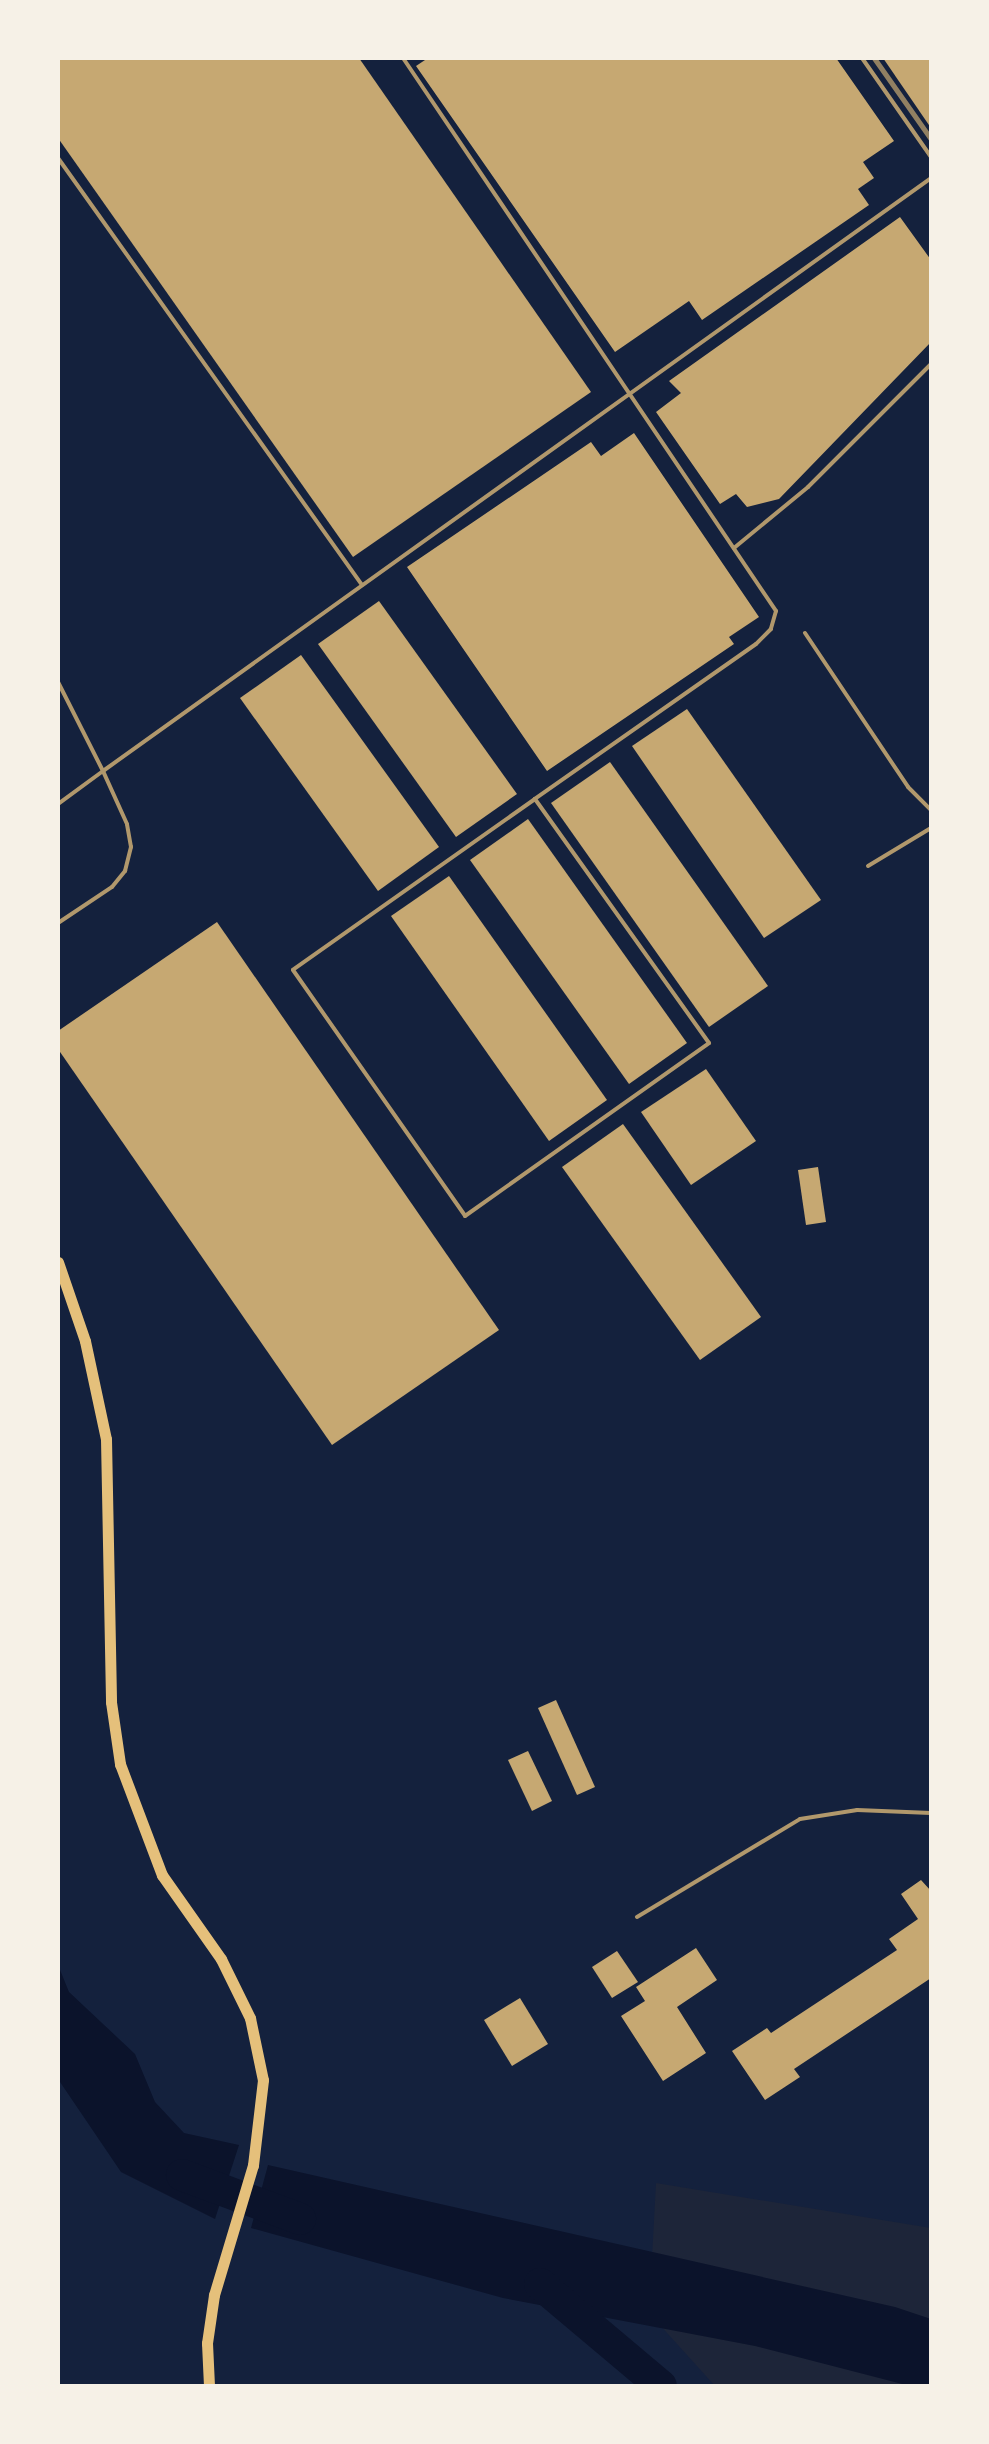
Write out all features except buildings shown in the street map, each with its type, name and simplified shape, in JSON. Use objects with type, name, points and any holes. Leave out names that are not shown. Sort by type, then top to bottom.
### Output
[{"type":"main road","points":[[58,1262],[85,1341],[106,1439],[111,1702],[120,1764],[162,1875],[221,1959],[250,2018],[259,2047],[263,2098],[253,2165],[214,2295],[207,2343],[209,2386]]},
{"type":"lane","points":[[403,58],[776,611],[771,629],[293,970],[465,1216],[709,1043],[535,799]]},
{"type":"lane","points":[[862,58],[931,157]]},
{"type":"lane","points":[[58,158],[362,585]]},
{"type":"lane","points":[[58,804],[931,178]]},
{"type":"lane","points":[[734,548],[808,487],[931,364]]},
{"type":"lane","points":[[805,633],[908,787],[931,810]]},
{"type":"lane","points":[[58,682],[127,824],[131,847],[125,871],[112,887],[58,923]]},
{"type":"lane","points":[[868,866],[931,828]]},
{"type":"lane","points":[[637,1917],[800,1819],[857,1810],[931,1813]]},
{"type":"shaded area","points":[[58,1965],[69,1992],[135,2054],[155,2102],[184,2133],[239,2145],[215,2219],[121,2172],[58,2079]]},
{"type":"shaded area","points":[[268,2165],[895,2307],[931,2319],[931,2386],[910,2386],[755,2346],[503,2298],[251,2228]]},
{"type":"shaded area","points":[[656,2183],[931,2228],[931,2386],[715,2386],[649,2313]]},
{"type":"waterway","points":[[182,2175],[300,2219]]},
{"type":"waterway","points":[[540,2284],[661,2386]]},
{"type":"railway","points":[[874,58],[931,139]]}]
